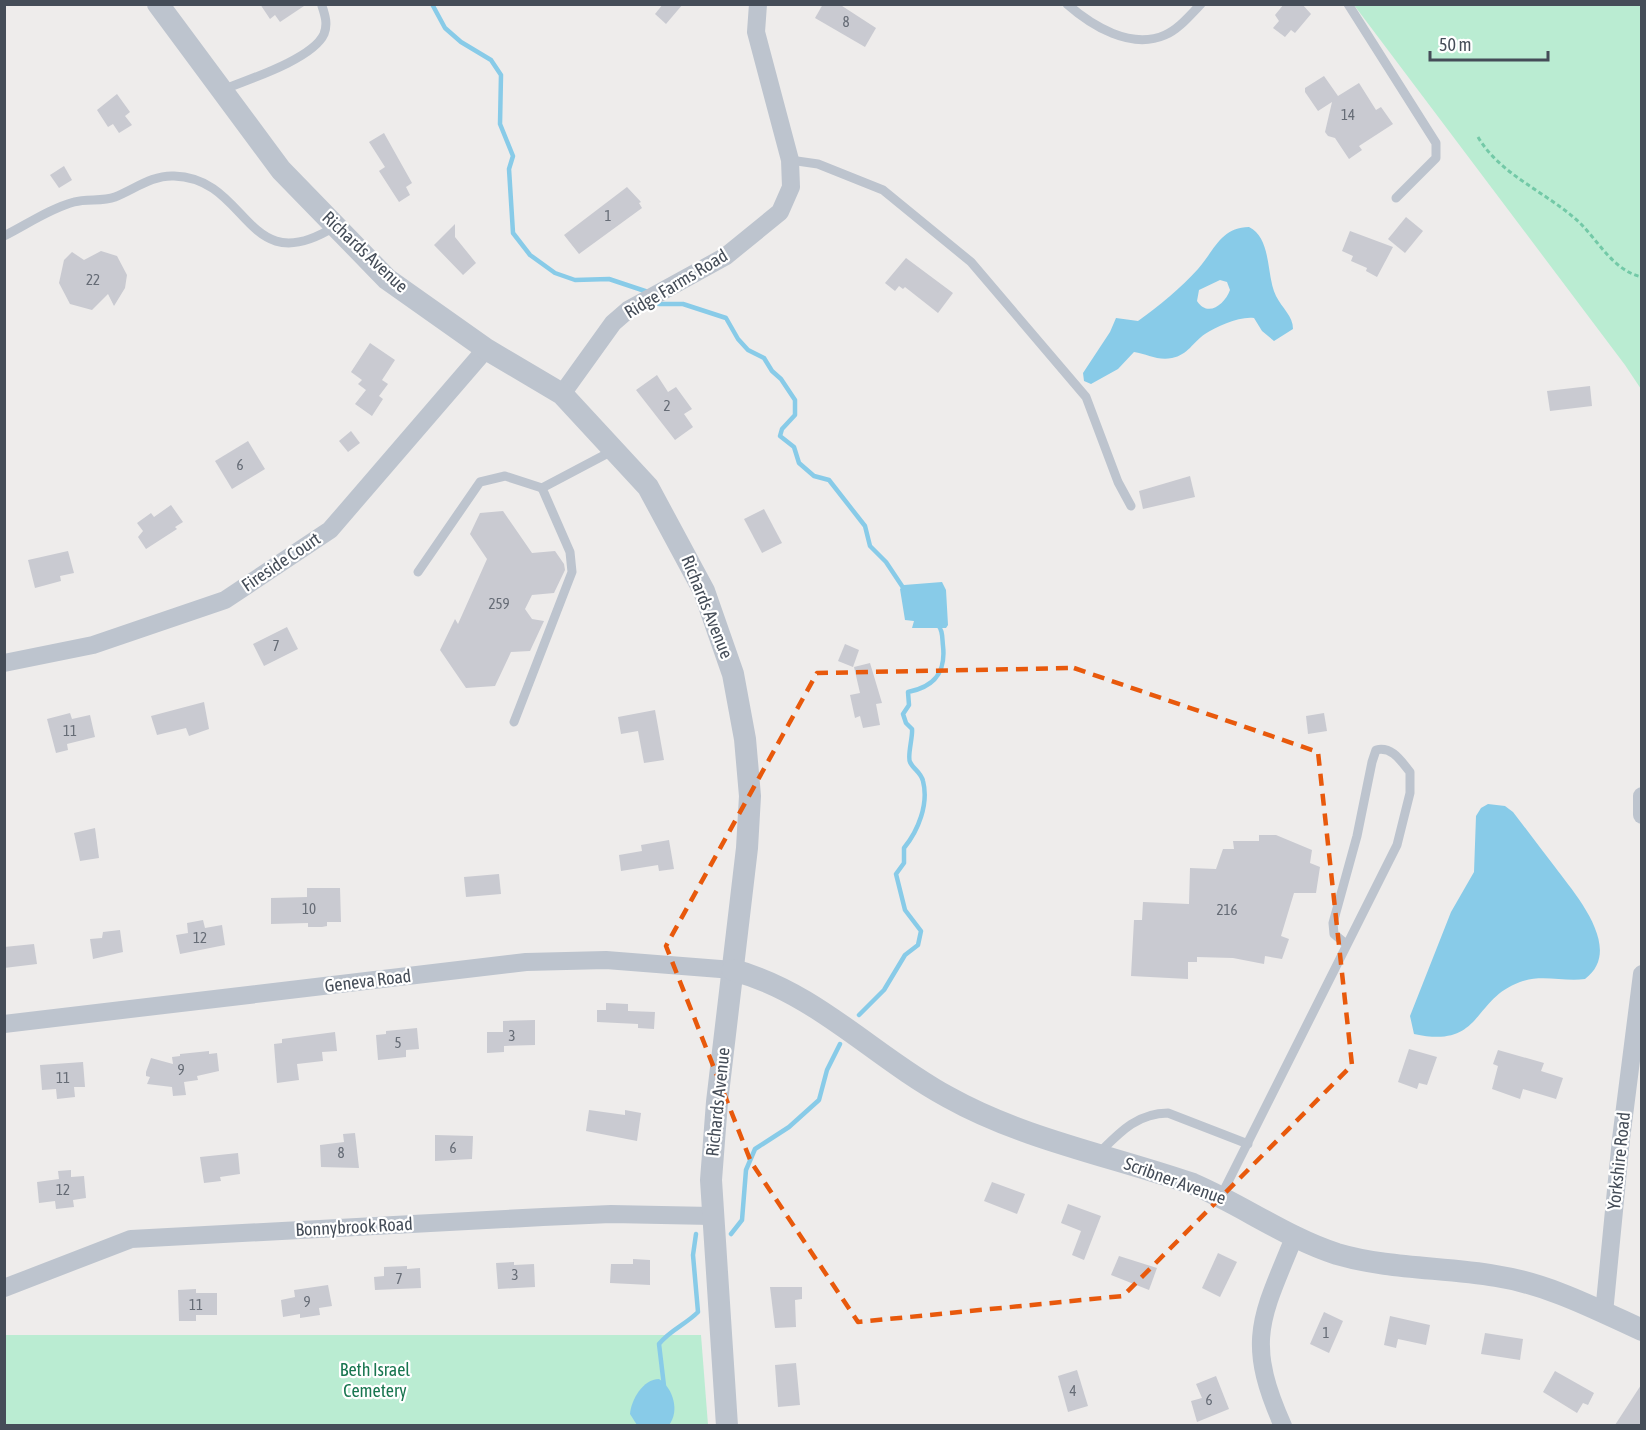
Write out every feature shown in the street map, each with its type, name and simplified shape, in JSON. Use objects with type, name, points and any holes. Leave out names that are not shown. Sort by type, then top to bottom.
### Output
[{"type":"street","name":"Richards Avenue","points":[[158,4],[281,170],[387,279],[486,349],[562,394],[614,450],[648,487],[678,539],[708,600],[733,674],[745,739],[750,796],[747,848],[713,1148],[712,1216],[727,1425]]},
{"type":"street","name":"Ridge Farms Road","points":[[562,394],[613,323],[628,310],[726,256],[780,212],[791,187],[790,160],[756,32],[758,4]]},
{"type":"street","name":"Fireside Court","points":[[4,663],[93,645],[225,600],[330,530],[486,349]]},
{"type":"street","points":[[1641,796],[1641,815]]},
{"type":"street","name":"Geneva Road","points":[[4,1024],[526,962],[606,960],[733,970]]},
{"type":"street","name":"Scribner Avenue","points":[[733,970],[755,976],[799,997],[945,1096],[970,1109],[1026,1131],[1221,1196],[1325,1249],[1355,1258],[1522,1281],[1548,1288],[1641,1330]]},
{"type":"street","name":"Yorkshire Road","points":[[1604,1312],[1621,1139],[1641,974]]},
{"type":"street","name":"Bonnybrook Road","points":[[4,1288],[131,1239],[554,1216],[712,1216]]},
{"type":"street","points":[[1283,1425],[1262,1368],[1259,1336],[1266,1307],[1295,1235]]},
{"type":"lane","points":[[1067,4],[1093,24],[1127,38],[1148,38],[1166,34],[1201,4]]},
{"type":"lane","points":[[1348,4],[1436,143],[1436,158],[1396,198]]},
{"type":"lane","points":[[222,90],[282,65],[310,50],[324,34],[327,21],[322,6]]},
{"type":"lane","points":[[790,160],[818,164],[883,189],[971,262],[1086,397],[1118,482],[1131,506]]},
{"type":"lane","points":[[4,236],[74,202],[112,198],[149,180],[175,176],[199,182],[225,197],[271,242],[285,245],[312,241],[335,226]]},
{"type":"lane","points":[[542,488],[614,450]]},
{"type":"lane","points":[[418,572],[480,482],[498,476],[510,476],[542,488],[570,552],[572,572],[514,722]]},
{"type":"lane","points":[[1221,1196],[1397,845],[1410,793],[1410,772],[1394,754],[1383,748],[1376,750],[1372,762],[1357,836],[1333,923],[1334,934],[1346,944]]},
{"type":"lane","points":[[1098,1154],[1135,1120],[1148,1115],[1168,1113],[1248,1144]]},
{"type":"path","points":[[1478,137],[1494,160],[1563,208],[1625,272],[1641,277]]},
{"type":"highlighted area","points":[[1074,668],[1318,752],[1352,1065],[1123,1296],[858,1322],[751,1162],[666,946],[817,673]]},
{"type":"green space","points":[[1354,5],[1641,5],[1641,389],[1625,365]]},
{"type":"green space","name":"Beth Israel Cemetery","points":[[4,1335],[701,1335],[708,1425],[5,1425]]},
{"type":"water","points":[[1249,227],[1262,240],[1273,288],[1291,320],[1293,329],[1274,341],[1262,331],[1254,318],[1236,320],[1205,334],[1178,356],[1162,359],[1134,352],[1118,369],[1091,384],[1084,381],[1083,373],[1110,332],[1116,318],[1138,321],[1191,276],[1219,241],[1231,231]],"holes":[[[1220,280],[1227,282],[1230,290],[1228,295],[1216,307],[1206,308],[1197,301],[1199,290]]]},
{"type":"water","points":[[942,582],[946,590],[948,625],[946,628],[912,628],[914,621],[905,620],[900,589],[904,585]]},
{"type":"water","points":[[1488,804],[1505,806],[1513,812],[1583,906],[1598,937],[1600,952],[1596,967],[1585,979],[1544,978],[1520,982],[1504,990],[1465,1029],[1453,1035],[1436,1037],[1414,1034],[1410,1016],[1451,912],[1474,872],[1476,816],[1481,808]]},
{"type":"water","points":[[659,1379],[668,1388],[673,1400],[672,1419],[669,1425],[637,1425],[630,1414],[635,1397],[648,1382]]},
{"type":"building","points":[[260,4],[307,4],[280,22],[275,15],[270,19]]},
{"type":"building","points":[[663,4],[683,4],[666,24],[655,14]]},
{"type":"building","points":[[823,4],[839,4],[876,28],[865,47],[815,18]]},
{"type":"building","points":[[1284,4],[1302,4],[1311,14],[1295,33],[1291,30],[1285,37],[1273,28],[1279,21],[1275,15]]},
{"type":"building","points":[[1324,76],[1338,96],[1359,83],[1376,110],[1381,107],[1393,124],[1359,146],[1362,150],[1349,159],[1335,138],[1328,136],[1325,132],[1332,102],[1318,111],[1305,92],[1305,88]]},
{"type":"building","points":[[117,94],[130,112],[125,116],[132,125],[119,133],[113,124],[108,127],[97,110]]},
{"type":"building","points":[[384,133],[412,183],[406,187],[410,195],[399,202],[379,171],[385,167],[369,142]]},
{"type":"building","points":[[64,166],[72,180],[59,188],[50,175]]},
{"type":"building","points":[[627,187],[641,202],[639,203],[642,208],[579,254],[564,235]]},
{"type":"building","points":[[1406,217],[1423,231],[1405,253],[1388,239]]},
{"type":"building","points":[[455,224],[455,237],[476,263],[463,275],[434,245]]},
{"type":"building","points":[[1350,231],[1393,247],[1377,277],[1366,271],[1367,268],[1351,261],[1353,256],[1342,251]]},
{"type":"building","points":[[101,251],[117,256],[127,275],[125,288],[114,306],[108,294],[92,310],[70,304],[59,283],[64,260],[72,252],[84,260]]},
{"type":"building","points":[[906,258],[953,293],[938,313],[905,287],[903,289],[899,286],[895,291],[885,283]]},
{"type":"building","points":[[370,343],[395,360],[382,380],[388,384],[379,396],[383,399],[372,416],[355,404],[366,390],[358,384],[362,380],[351,372]]},
{"type":"building","points":[[657,375],[668,392],[676,387],[692,409],[684,414],[693,427],[675,440],[636,390]]},
{"type":"building","points":[[1590,386],[1592,406],[1550,411],[1547,391]]},
{"type":"building","points":[[351,431],[360,443],[348,452],[339,441]]},
{"type":"building","points":[[248,441],[265,469],[232,489],[215,461]]},
{"type":"building","points":[[1190,476],[1195,497],[1143,509],[1139,491]]},
{"type":"building","points":[[171,505],[183,522],[175,527],[177,529],[146,549],[138,537],[143,531],[137,523],[151,513],[154,517]]},
{"type":"building","points":[[764,509],[782,543],[762,553],[744,519]]},
{"type":"building","points":[[503,511],[532,553],[555,551],[564,564],[565,570],[554,593],[532,595],[525,609],[532,619],[544,621],[530,651],[511,652],[495,686],[466,688],[440,650],[455,619],[458,624],[487,559],[470,534],[480,513]]},
{"type":"building","points":[[68,551],[74,573],[60,576],[61,581],[35,588],[28,560]]},
{"type":"building","points":[[287,627],[298,649],[264,666],[253,644]]},
{"type":"building","points":[[845,644],[859,650],[853,667],[838,661]]},
{"type":"building","points":[[870,663],[882,703],[876,704],[880,725],[863,728],[860,716],[855,718],[850,695],[860,693],[854,667]]},
{"type":"building","points":[[204,702],[209,729],[189,736],[186,728],[157,735],[151,716]]},
{"type":"building","points":[[655,710],[664,760],[644,763],[638,731],[621,734],[618,717]]},
{"type":"building","points":[[70,713],[72,719],[90,715],[95,737],[67,744],[68,750],[56,753],[47,719]]},
{"type":"building","points":[[1324,713],[1327,731],[1308,734],[1306,716]]},
{"type":"building","points":[[95,828],[99,858],[80,861],[74,833]]},
{"type":"building","points":[[1259,835],[1276,835],[1312,850],[1310,863],[1320,867],[1316,893],[1294,893],[1281,936],[1289,939],[1282,959],[1265,956],[1264,964],[1233,958],[1197,957],[1197,962],[1188,962],[1188,979],[1131,976],[1134,920],[1142,920],[1143,902],[1189,904],[1190,868],[1216,869],[1223,849],[1234,849],[1233,841],[1259,841]]},
{"type":"building","points":[[669,840],[674,869],[659,871],[658,865],[621,871],[619,855],[642,851],[641,845]]},
{"type":"building","points":[[499,874],[501,894],[466,897],[464,877]]},
{"type":"building","points":[[307,888],[340,888],[341,922],[327,922],[327,926],[322,927],[308,927],[308,923],[271,924],[271,898],[307,897]]},
{"type":"building","points":[[203,920],[205,928],[222,925],[225,945],[180,954],[176,935],[188,933],[187,923]]},
{"type":"building","points":[[120,930],[123,952],[93,959],[90,939],[102,938],[103,932]]},
{"type":"building","points":[[34,944],[37,964],[4,968],[4,947]]},
{"type":"building","points":[[606,1003],[628,1004],[628,1011],[655,1012],[654,1029],[638,1028],[638,1024],[597,1022],[597,1010],[606,1010]]},
{"type":"building","points":[[535,1020],[535,1045],[504,1046],[504,1052],[487,1053],[487,1032],[503,1032],[503,1021]]},
{"type":"building","points":[[417,1028],[419,1049],[406,1050],[406,1057],[378,1060],[376,1035],[386,1034],[386,1031]]},
{"type":"building","points":[[335,1032],[337,1051],[322,1052],[323,1061],[297,1064],[299,1080],[277,1083],[274,1044],[282,1043],[282,1039]]},
{"type":"building","points":[[1409,1049],[1437,1057],[1427,1085],[1419,1083],[1417,1089],[1398,1082]]},
{"type":"building","points":[[1498,1050],[1544,1063],[1541,1071],[1563,1078],[1556,1099],[1523,1089],[1520,1099],[1492,1089],[1498,1066],[1493,1064]]},
{"type":"building","points":[[209,1051],[209,1054],[217,1053],[219,1071],[197,1076],[198,1080],[184,1082],[186,1095],[173,1096],[172,1087],[147,1084],[150,1077],[146,1076],[146,1072],[151,1058],[173,1064],[172,1057],[180,1056],[180,1054]]},
{"type":"building","points":[[83,1062],[85,1087],[74,1087],[75,1097],[57,1099],[56,1089],[42,1090],[40,1065]]},
{"type":"building","points":[[589,1110],[625,1115],[625,1110],[641,1113],[637,1141],[586,1131]]},
{"type":"building","points":[[355,1133],[359,1168],[321,1167],[320,1145],[344,1142],[343,1134]]},
{"type":"building","points":[[435,1135],[473,1136],[472,1159],[435,1161]]},
{"type":"building","points":[[238,1153],[240,1174],[220,1177],[221,1181],[204,1183],[200,1157]]},
{"type":"building","points":[[71,1170],[71,1177],[84,1176],[86,1198],[73,1200],[74,1207],[56,1209],[55,1201],[39,1203],[37,1182],[59,1179],[58,1171]]},
{"type":"building","points":[[992,1182],[1025,1194],[1017,1214],[984,1201]]},
{"type":"building","points":[[1068,1204],[1101,1216],[1084,1260],[1072,1255],[1081,1231],[1061,1223]]},
{"type":"building","points":[[1218,1253],[1237,1262],[1220,1297],[1202,1288]]},
{"type":"building","points":[[1119,1256],[1157,1268],[1149,1290],[1111,1275]]},
{"type":"building","points":[[633,1259],[650,1260],[650,1285],[610,1283],[611,1264],[633,1264]]},
{"type":"building","points":[[514,1262],[514,1265],[534,1264],[535,1287],[498,1289],[496,1263]]},
{"type":"building","points":[[407,1266],[407,1269],[420,1268],[421,1288],[375,1290],[374,1277],[384,1276],[384,1267]]},
{"type":"building","points":[[328,1285],[332,1306],[319,1308],[320,1315],[300,1318],[300,1314],[283,1317],[281,1300],[295,1297],[294,1290]]},
{"type":"building","points":[[770,1287],[802,1287],[802,1299],[795,1300],[796,1327],[775,1328]]},
{"type":"building","points":[[196,1289],[196,1293],[217,1293],[217,1315],[196,1315],[196,1321],[179,1321],[178,1290]]},
{"type":"building","points":[[1324,1312],[1343,1321],[1329,1353],[1310,1344]]},
{"type":"building","points":[[1390,1316],[1430,1325],[1426,1345],[1398,1339],[1396,1348],[1384,1345]]},
{"type":"building","points":[[1485,1333],[1523,1339],[1520,1360],[1481,1354]]},
{"type":"building","points":[[796,1363],[800,1405],[778,1407],[775,1365]]},
{"type":"building","points":[[1077,1370],[1088,1406],[1068,1412],[1058,1376]]},
{"type":"building","points":[[1555,1371],[1594,1393],[1588,1405],[1583,1403],[1577,1413],[1543,1392]]},
{"type":"building","points":[[1216,1376],[1229,1409],[1197,1422],[1191,1401],[1202,1398],[1196,1384]]},
{"type":"building","points":[[1641,1385],[1641,1425],[1615,1425]]},
{"type":"waterway","points":[[432,4],[445,28],[461,42],[491,60],[501,75],[500,124],[513,156],[509,169],[513,233],[530,255],[555,273],[575,280],[609,279],[648,292]]},
{"type":"waterway","points":[[659,304],[683,304],[726,318],[738,339],[748,350],[764,358],[795,400],[795,415],[782,429],[780,436],[794,447],[799,463],[814,476],[829,480],[865,526],[870,546],[886,562],[906,592]]},
{"type":"waterway","points":[[859,1015],[884,990],[905,955],[918,945],[921,931],[905,910],[896,874],[904,863],[904,848],[918,825],[925,799],[922,778],[909,759],[912,729],[906,723],[903,714],[909,705],[908,692],[925,686],[940,671],[943,646],[941,631],[937,624]]},
{"type":"waterway","points":[[731,1234],[742,1220],[746,1170],[755,1149],[789,1127],[819,1100],[827,1070],[840,1044]]},
{"type":"waterway","points":[[664,1386],[659,1344],[698,1312],[693,1255],[696,1234]]}]
